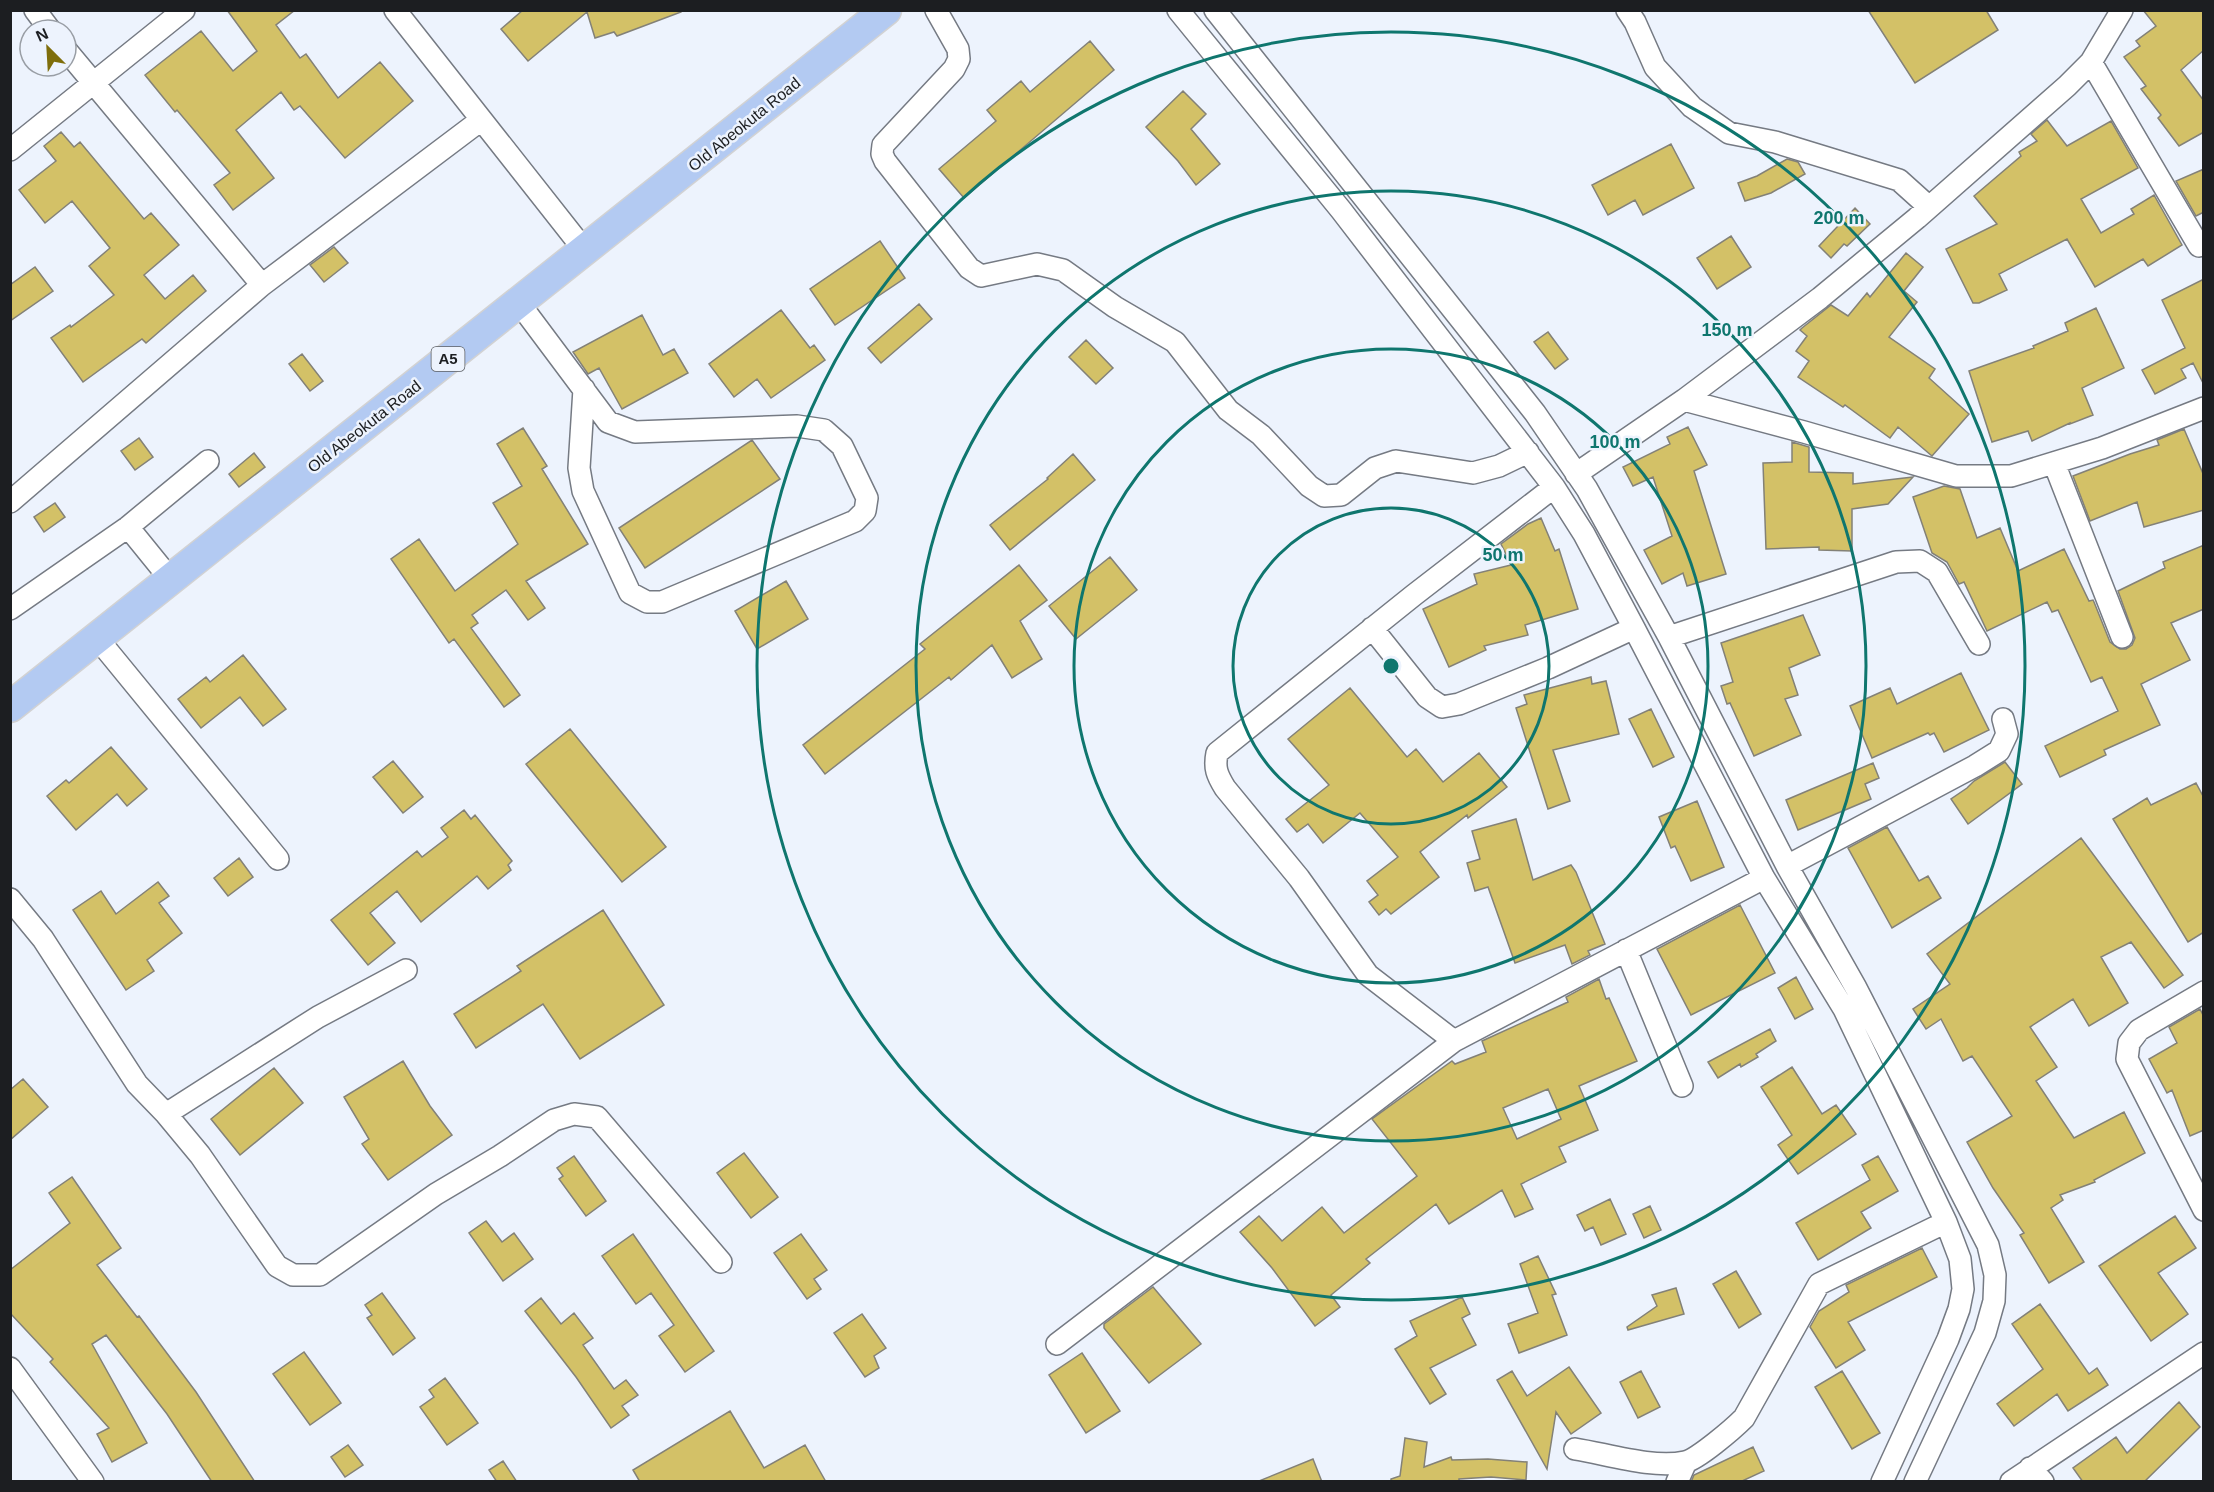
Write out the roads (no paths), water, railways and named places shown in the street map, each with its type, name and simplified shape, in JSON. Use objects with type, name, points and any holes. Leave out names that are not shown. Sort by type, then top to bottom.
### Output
[{"type":"highway","name":"Old Abeokuta Road","points":[[10,707],[886,10]]},
{"type":"street","points":[[10,150],[184,10]]},
{"type":"street","points":[[396,10],[585,251]]},
{"type":"street","points":[[936,10],[958,49],[959,60],[954,69],[883,145],[882,154],[913,199],[969,268],[981,276],[1037,264],[1063,270],[1115,307],[1175,342],[1228,410],[1260,435],[1309,486],[1324,496],[1341,495],[1375,468],[1396,461],[1473,474],[1499,466],[1528,452]]},
{"type":"street","points":[[1178,10],[1341,210],[1528,452],[1584,534],[1764,878],[1844,1009],[1946,1222],[1960,1259],[1963,1289],[1959,1309],[1948,1339],[1882,1482]]},
{"type":"street","points":[[1215,10],[1534,413],[1587,489],[1669,637],[1787,866],[1856,988],[1988,1245],[1995,1275],[1994,1301],[1985,1333],[1916,1482]]},
{"type":"street","points":[[1627,10],[1635,22],[1655,67],[1692,107],[1729,133],[1775,142],[1899,180],[1929,207]]},
{"type":"street","points":[[1576,474],[1684,400],[1820,298],[1929,207],[2067,86],[2091,62],[2122,10]]},
{"type":"street","points":[[2091,62],[2199,246]]},
{"type":"street","points":[[78,66],[262,285]]},
{"type":"street","points":[[10,502],[262,285],[481,120]]},
{"type":"street","points":[[519,303],[584,389],[608,422],[635,432],[797,426],[824,430],[842,446],[867,498],[865,511],[855,521],[662,602],[647,602],[630,593],[583,491],[579,468],[584,389]]},
{"type":"street","points":[[1684,400],[1956,476],[2012,476],[2102,448],[2203,409]]},
{"type":"street","points":[[10,609],[128,526],[207,461]]},
{"type":"street","points":[[2054,463],[2122,637]]},
{"type":"street","points":[[1454,1041],[1368,975],[1299,878],[1225,788],[1216,773],[1215,763],[1217,753],[1372,628],[1554,487]]},
{"type":"street","points":[[128,526],[171,580]]},
{"type":"street","points":[[1669,637],[1896,562],[1920,561],[1937,572],[1979,644]]},
{"type":"street","points":[[1372,628],[1427,698],[1442,707],[1459,704],[1548,668],[1634,628]]},
{"type":"street","points":[[97,638],[278,859]]},
{"type":"street","points":[[1787,866],[1999,751],[2007,734],[2003,719]]},
{"type":"street","points":[[1057,1344],[1454,1041],[1764,878]]},
{"type":"street","points":[[10,899],[43,939],[137,1084],[200,1155],[277,1266],[293,1275],[320,1275],[436,1194],[500,1156],[554,1120],[574,1114],[597,1118],[721,1262]]},
{"type":"street","points":[[1626,950],[1682,1086]]},
{"type":"street","points":[[166,1114],[318,1017],[406,970]]},
{"type":"street","points":[[2204,992],[2139,1030],[2129,1043],[2127,1059],[2204,1210]]},
{"type":"street","points":[[1575,1449],[1655,1463],[1686,1462],[1728,1434],[1744,1418],[1819,1284],[1946,1222]]},
{"type":"street","points":[[2011,1482],[2037,1475],[2204,1353]]},
{"type":"street","points":[[10,1368],[93,1482]]},
{"type":"street","points":[[1677,1482],[1686,1462]]}]
